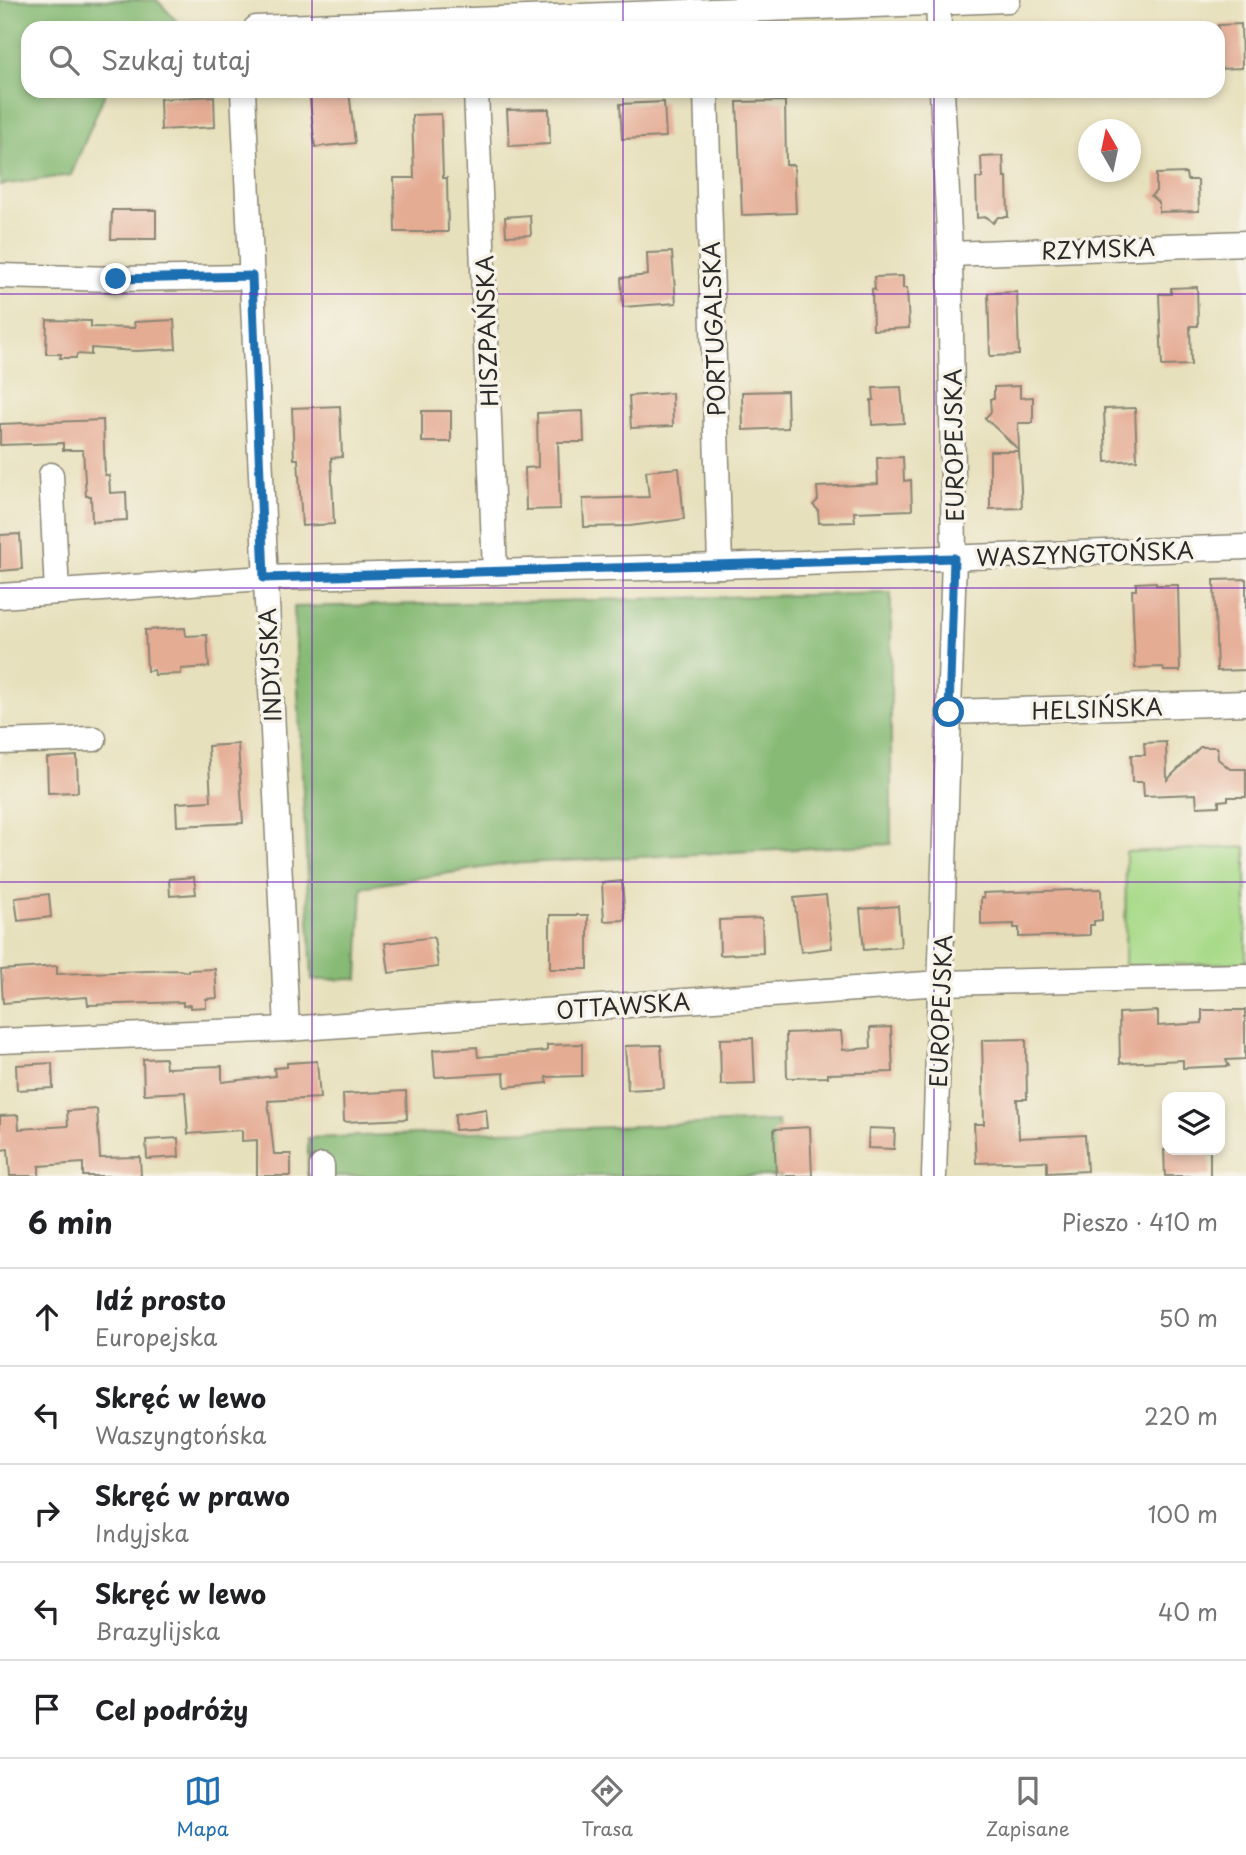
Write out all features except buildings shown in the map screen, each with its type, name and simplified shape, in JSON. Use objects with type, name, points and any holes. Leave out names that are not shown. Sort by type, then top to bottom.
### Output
[{"type":"street","points":[[612,21],[704,19],[938,1],[1008,0]]},
{"type":"street","points":[[938,1],[939,21]]},
{"type":"street","name":"INDYJSKA","points":[[243,98],[287,1029]]},
{"type":"street","name":"HISZPAŃSKA","points":[[476,98],[495,572]]},
{"type":"street","name":"PORTUGALSKA","points":[[706,98],[720,566]]},
{"type":"street","name":"EUROPEJSKA","points":[[934,1176],[954,558],[950,254],[942,98]]},
{"type":"street","name":"RZYMSKA","points":[[950,254],[1246,243]]},
{"type":"street","points":[[0,276],[116,279],[252,276]]},
{"type":"street","points":[[51,475],[57,592]]},
{"type":"street","name":"WASZYNGTOŃSKA","points":[[0,596],[264,578],[720,566],[1246,547]]},
{"type":"street","name":"HELSIŃSKA","points":[[949,712],[1246,703]]},
{"type":"street","points":[[0,742],[94,739]]},
{"type":"street","name":"OTTAWSKA","points":[[0,1041],[287,1029],[941,984],[1246,976]]},
{"type":"green space","points":[[0,0],[157,0],[176,21],[21,21],[21,98],[103,98],[71,175],[0,185]]},
{"type":"green space","points":[[891,593],[891,844],[506,864],[362,887],[358,979],[312,980],[294,607]]},
{"type":"green space","points":[[1246,847],[1246,963],[1125,966],[1126,852]]},
{"type":"green space","points":[[778,1121],[781,1176],[308,1176],[308,1138]]},
{"type":"route","points":[[116,279],[252,276],[264,578],[954,558],[949,712]]}]
